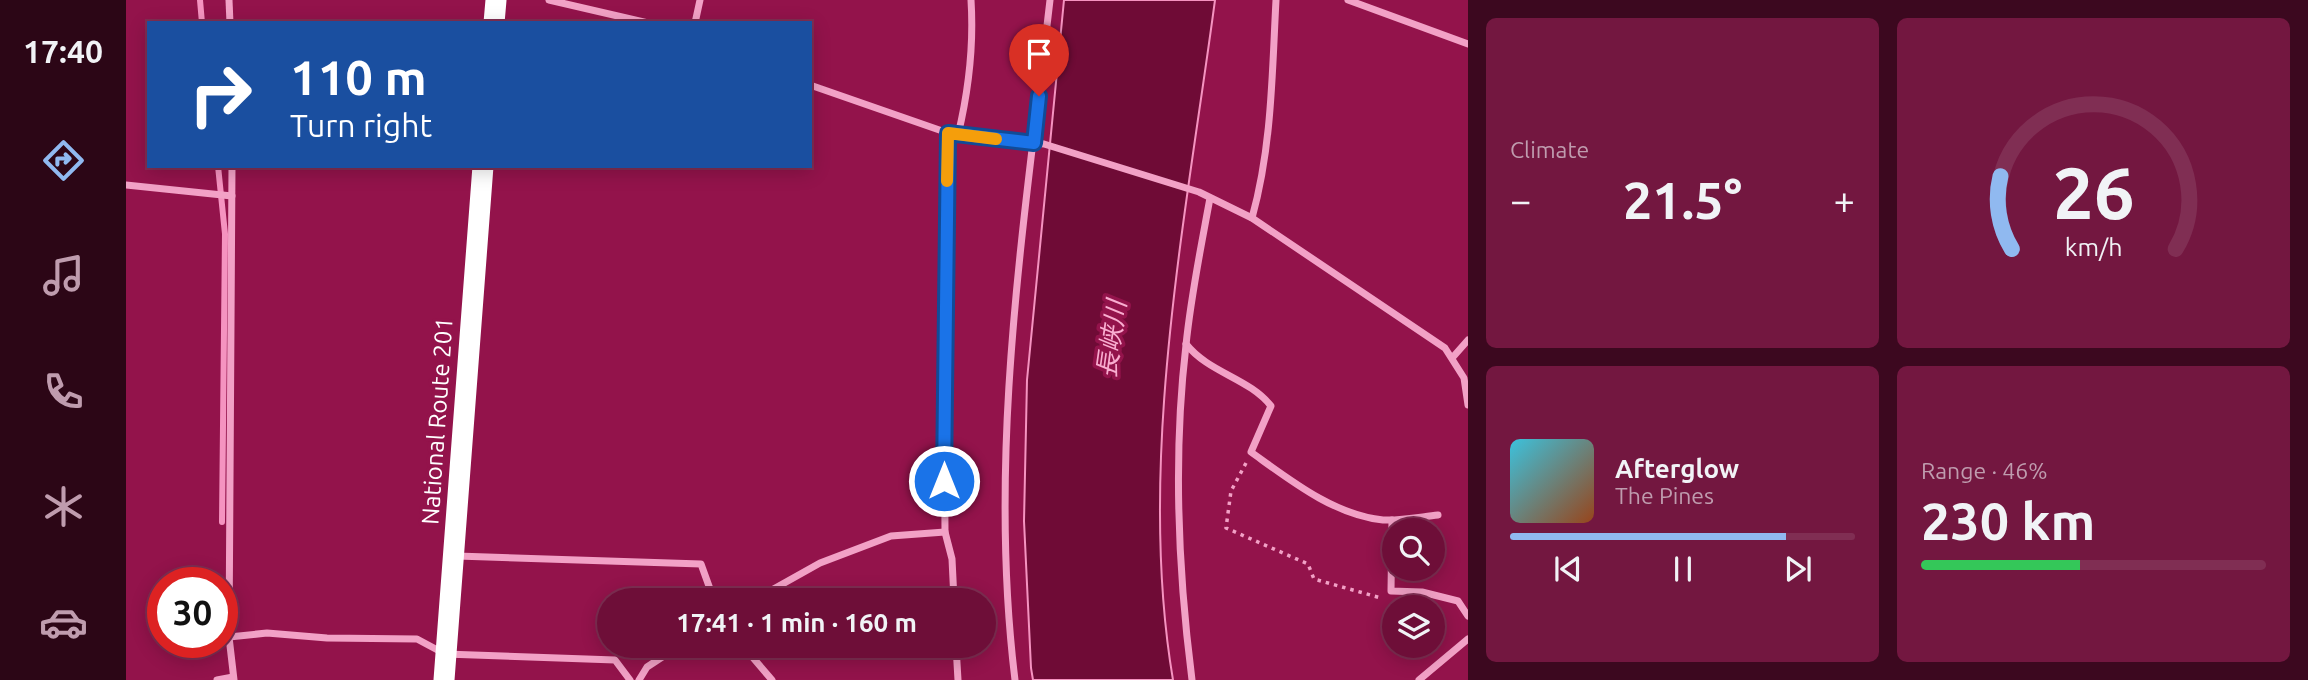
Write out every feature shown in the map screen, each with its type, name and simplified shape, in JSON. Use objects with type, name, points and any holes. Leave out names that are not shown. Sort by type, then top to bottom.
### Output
[{"type":"highway","points":[[494,21],[496,0]]},
{"type":"highway","name":"National Route 201","points":[[444,680],[483,168]]},
{"type":"street","points":[[229,0],[230,21]]},
{"type":"street","points":[[549,0],[639,21]]},
{"type":"street","points":[[695,21],[700,0]]},
{"type":"street","points":[[958,135],[968,92],[974,42],[971,0]]},
{"type":"street","points":[[1015,680],[1008,590],[1005,462],[1010,360],[1050,0]]},
{"type":"street","points":[[1252,218],[1264,175],[1270,120],[1276,0]]},
{"type":"street","points":[[1348,0],[1468,44]]},
{"type":"street","points":[[812,86],[948,133],[1044,144],[1199,192],[1252,218],[1445,348],[1464,378],[1468,405]]},
{"type":"street","points":[[948,133],[944,351],[945,532],[953,588]]},
{"type":"street","points":[[229,567],[232,168]]},
{"type":"street","points":[[126,185],[232,196]]},
{"type":"street","points":[[1192,680],[1178,501],[1186,344],[1210,198]]},
{"type":"street","points":[[1453,357],[1468,340]]},
{"type":"street","points":[[1186,344],[1200,361],[1237,380],[1271,406],[1251,452],[1309,492],[1362,516],[1382,519]]},
{"type":"street","points":[[1410,518],[1438,515]]},
{"type":"street","points":[[775,588],[820,563],[891,536],[945,532]]},
{"type":"street","points":[[453,556],[701,564],[710,588]]},
{"type":"street","points":[[1391,581],[1391,591],[1422,592],[1458,601],[1468,616]]},
{"type":"street","points":[[238,636],[267,633],[327,638],[417,639],[445,654],[615,660],[630,680]]},
{"type":"street","points":[[1419,680],[1468,639]]},
{"type":"street","points":[[217,680],[234,678],[232,658]]},
{"type":"street","points":[[639,680],[647,667],[661,658]]},
{"type":"street","points":[[753,658],[772,680]]},
{"type":"street","points":[[957,658],[958,680]]},
{"type":"path","points":[[1251,452],[1231,491],[1226,528],[1308,564],[1314,579],[1386,600],[1391,591]]},
{"type":"water","name":"長峡川","points":[[1064,0],[1215,0],[1179,253],[1162,427],[1160,513],[1163,597],[1173,680],[1033,680],[1031,668],[1024,521],[1027,380]]},
{"type":"waterway","points":[[200,0],[202,21]]},
{"type":"waterway","points":[[218,168],[225,234],[222,522]]},
{"type":"slow traffic","points":[[947,181],[948,133],[996,139]]},
{"type":"route","points":[[944,481],[948,133],[1034,143],[1039,96]]}]
